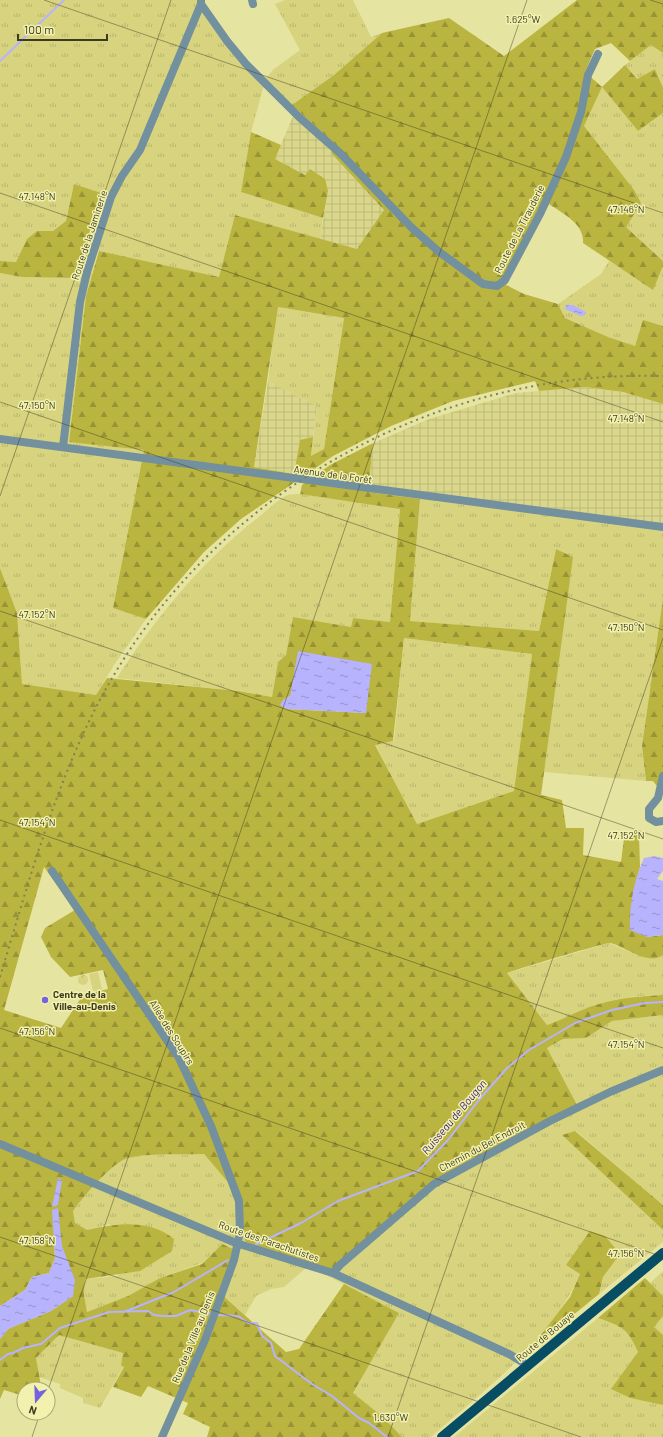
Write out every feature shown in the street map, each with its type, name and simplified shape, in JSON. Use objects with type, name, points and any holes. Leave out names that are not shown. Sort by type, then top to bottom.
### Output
[{"type":"main road","name":"Route de Bouaye","points":[[442,1437],[663,1253]]},
{"type":"street","name":"Route de La Tirauderie","points":[[201,2],[227,41],[246,64],[298,117],[326,140],[410,227],[438,251],[483,284],[496,286],[505,280],[540,214],[566,156],[581,112],[588,75],[598,54]]},
{"type":"street","name":"Route de la Jaminerie","points":[[63,447],[80,302],[87,272],[111,197],[122,176],[140,150],[201,2]]},
{"type":"street","name":"Avenue de la Forêt","points":[[0,439],[663,527]]},
{"type":"street","points":[[663,776],[661,801],[649,810],[649,818],[656,822],[663,821]]},
{"type":"street","name":"Allée des Soupirs","points":[[52,871],[179,1058],[211,1126],[238,1201],[241,1219],[239,1244]]},
{"type":"street","name":"Chemin du Bel Endroit","points":[[332,1273],[340,1264],[434,1184],[550,1121],[610,1092],[663,1070]]},
{"type":"street","name":"Route des Parachutistes","points":[[0,1144],[239,1244],[332,1273],[509,1354],[528,1365]]},
{"type":"street","name":"Rue de la Ville au Denis","points":[[162,1437],[205,1340],[239,1244]]},
{"type":"shaded area","points":[[296,109],[335,144],[331,153],[385,211],[357,249],[320,239],[328,191],[310,169],[305,175],[275,159]]},
{"type":"shaded area","points":[[268,381],[317,406],[313,437],[300,441],[294,474],[254,467]]},
{"type":"shaded area","points":[[585,387],[623,392],[663,404],[663,531],[368,493],[373,443],[429,419],[516,393]]},
{"type":"green space","points":[[0,0],[197,0],[210,24],[218,35],[264,85],[251,132],[241,192],[323,218],[320,239],[235,215],[219,277],[98,251],[86,296],[69,441],[144,450],[113,608],[146,619],[114,665],[96,695],[22,684],[17,613],[0,568],[0,273],[22,277],[75,278],[104,195],[74,184],[66,221],[53,231],[37,231],[27,239],[16,262],[0,261]]},
{"type":"green space","points":[[285,0],[353,0],[371,37],[382,33],[334,75],[292,105],[266,78],[274,69],[300,50],[275,4]]},
{"type":"green space","points":[[577,0],[663,0],[663,53],[651,45],[630,61],[611,43],[595,49],[585,72],[602,87],[584,126],[634,190],[641,203],[626,227],[663,261],[663,266],[653,290],[583,243],[583,236],[577,225],[566,215],[549,204],[506,285],[524,294],[558,304],[565,318],[608,337],[635,346],[643,320],[663,326],[663,404],[623,392],[585,387],[539,391],[535,381],[453,401],[391,426],[333,456],[241,519],[204,552],[146,619],[113,608],[144,450],[69,442],[86,296],[99,251],[219,277],[235,215],[357,249],[384,210],[331,153],[335,144],[292,105],[334,75],[382,33],[449,18],[504,56]],"holes":[[[278,307],[344,318],[324,449],[311,456],[313,437],[300,440],[294,474],[254,467]]]},
{"type":"green space","points":[[651,45],[663,53],[663,88],[655,69],[637,79],[625,65]]},
{"type":"green space","points":[[625,65],[637,79],[655,69],[663,88],[663,113],[638,131],[602,87]]},
{"type":"green space","points":[[602,87],[638,131],[663,113],[663,261],[626,227],[584,126]]},
{"type":"green space","points":[[251,132],[281,145],[275,159],[305,175],[310,169],[325,179],[328,191],[323,218],[241,192]]},
{"type":"green space","points":[[74,184],[104,194],[75,278],[22,277],[0,273],[0,261],[16,262],[27,239],[37,231],[53,231],[66,221]]},
{"type":"green space","points":[[609,261],[653,289],[663,266],[663,326],[643,321],[635,346],[608,337],[565,318],[558,304],[601,274]]},
{"type":"green space","points":[[277,307],[344,318],[324,449],[311,457],[317,406],[268,381]]},
{"type":"green space","points":[[373,443],[368,492],[420,499],[410,621],[539,631],[556,549],[573,557],[541,795],[562,800],[566,828],[584,828],[583,855],[621,862],[625,831],[639,835],[640,867],[634,889],[647,937],[663,935],[663,955],[657,958],[644,957],[611,943],[543,961],[507,973],[547,1025],[599,1004],[647,996],[663,995],[663,1015],[612,1021],[586,1038],[563,1039],[547,1048],[577,1105],[433,1181],[326,1275],[245,1241],[240,1213],[232,1187],[204,1154],[151,1155],[131,1157],[123,1160],[103,1176],[73,1211],[75,1223],[87,1230],[121,1224],[132,1224],[154,1228],[174,1239],[172,1251],[140,1271],[85,1279],[84,1295],[87,1312],[128,1296],[160,1278],[202,1264],[222,1244],[235,1250],[220,1293],[286,1352],[299,1349],[344,1284],[399,1313],[353,1393],[383,1417],[402,1437],[207,1437],[210,1427],[183,1414],[188,1403],[148,1386],[141,1397],[113,1387],[124,1367],[121,1365],[123,1353],[59,1335],[36,1358],[40,1381],[16,1381],[16,1394],[4,1390],[0,1399],[0,1339],[8,1329],[51,1311],[73,1296],[54,1246],[55,1258],[49,1273],[32,1277],[25,1290],[0,1306],[0,568],[17,613],[22,684],[96,695],[107,678],[238,691],[272,697],[278,662],[286,655],[293,617],[351,627],[353,618],[390,622],[400,509],[300,494],[302,485],[330,465]],"holes":[[[404,638],[532,654],[514,791],[417,824],[375,745],[393,741]],[[290,696],[366,713],[286,709],[283,700]],[[44,867],[75,910],[45,928],[41,937],[51,957],[70,977],[103,970],[108,989],[83,995],[61,1028],[4,1010]]]},
{"type":"green space","points":[[300,494],[400,508],[390,622],[353,618],[351,627],[293,617],[286,655],[278,662],[272,697],[238,691],[117,678],[164,612],[199,571],[238,534],[274,504],[288,495]]},
{"type":"green space","points":[[420,499],[663,531],[663,598],[642,746],[646,781],[544,772],[572,557],[556,549],[539,631],[410,621]]},
{"type":"green space","points":[[663,598],[663,787],[657,786],[653,781],[646,781],[642,746]]},
{"type":"green space","points":[[404,638],[532,654],[514,791],[417,824],[375,744],[394,741]]},
{"type":"green space","points":[[609,943],[636,954],[651,958],[663,955],[663,995],[640,996],[547,1025],[507,973]]},
{"type":"green space","points":[[98,972],[102,989],[93,991],[89,974]]},
{"type":"green space","points":[[81,975],[85,975],[87,976],[87,984],[81,985],[78,982],[78,978]]},
{"type":"green space","points":[[663,1015],[663,1205],[576,1131],[562,1135],[663,1230],[663,1242],[599,1294],[603,1277],[620,1254],[566,1265],[580,1274],[567,1299],[552,1322],[515,1363],[431,1437],[402,1437],[383,1417],[353,1393],[399,1313],[326,1275],[433,1181],[577,1105],[547,1048],[563,1039],[586,1038],[612,1021]]},
{"type":"green space","points":[[575,1131],[663,1205],[663,1230],[562,1135]]},
{"type":"green space","points":[[204,1154],[232,1187],[307,1267],[284,1287],[271,1289],[256,1296],[245,1315],[220,1293],[222,1244],[202,1263],[160,1278],[128,1296],[87,1312],[84,1295],[85,1279],[118,1276],[110,1224],[87,1230],[75,1224],[73,1211],[103,1176],[123,1160],[131,1157],[151,1155]]},
{"type":"green space","points":[[590,1231],[605,1236],[620,1254],[603,1277],[599,1294],[528,1352],[570,1297],[580,1274],[566,1265]]},
{"type":"green space","points":[[663,1271],[663,1296],[650,1283]]},
{"type":"green space","points":[[645,1278],[663,1296],[663,1316],[654,1327],[663,1335],[663,1405],[630,1398],[611,1389],[638,1352],[631,1338],[623,1329],[598,1318]]},
{"type":"green space","points":[[663,1316],[663,1335],[654,1327]]},
{"type":"green space","points":[[598,1318],[623,1329],[638,1352],[612,1389],[630,1398],[663,1405],[663,1437],[454,1437]]},
{"type":"green space","points":[[59,1335],[123,1353],[121,1365],[124,1366],[100,1408],[83,1403],[83,1398],[60,1388],[60,1384],[56,1383],[56,1381],[39,1377],[36,1358]]},
{"type":"water","points":[[566,305],[573,305],[586,312],[585,315],[581,316],[565,309]]},
{"type":"water","points":[[298,651],[372,664],[366,713],[286,709],[280,705],[283,700],[290,696]]},
{"type":"water","points":[[654,856],[663,858],[663,871],[657,879],[663,881],[663,935],[647,937],[630,930],[630,912],[640,866],[644,858]]},
{"type":"water","points":[[58,1178],[62,1180],[58,1205],[52,1207]]},
{"type":"water","points":[[58,1208],[62,1246],[75,1280],[73,1296],[51,1311],[8,1329],[0,1339],[0,1306],[25,1290],[32,1277],[49,1273],[55,1258],[52,1210]]},
{"type":"waterway","points":[[0,61],[64,0]]},
{"type":"waterway","name":"Ruisseau de Bougon","points":[[255,1245],[301,1223],[338,1201],[418,1171],[448,1140],[478,1101],[507,1068],[529,1050],[575,1023],[612,1010],[645,1003],[663,1002]]},
{"type":"waterway","name":"Ruisseau de Bougon","points":[[124,1312],[174,1292],[228,1260]]},
{"type":"waterway","name":"Ruisseau de Bougon","points":[[0,1360],[8,1354],[23,1348],[41,1344],[60,1328],[109,1312],[148,1311],[154,1315],[176,1316],[190,1310],[212,1314]]},
{"type":"waterway","points":[[216,1315],[238,1316],[248,1323],[257,1323],[262,1336],[271,1343],[275,1356],[387,1437]]},
{"type":"railway","points":[[0,977],[32,870],[57,798],[71,763],[102,696],[148,624],[204,560],[267,504],[338,458],[414,421],[494,395],[578,379],[663,376]]},
{"type":"place","name":"Centre de la Ville-au-Denis","points":[[45,1000]]}]
